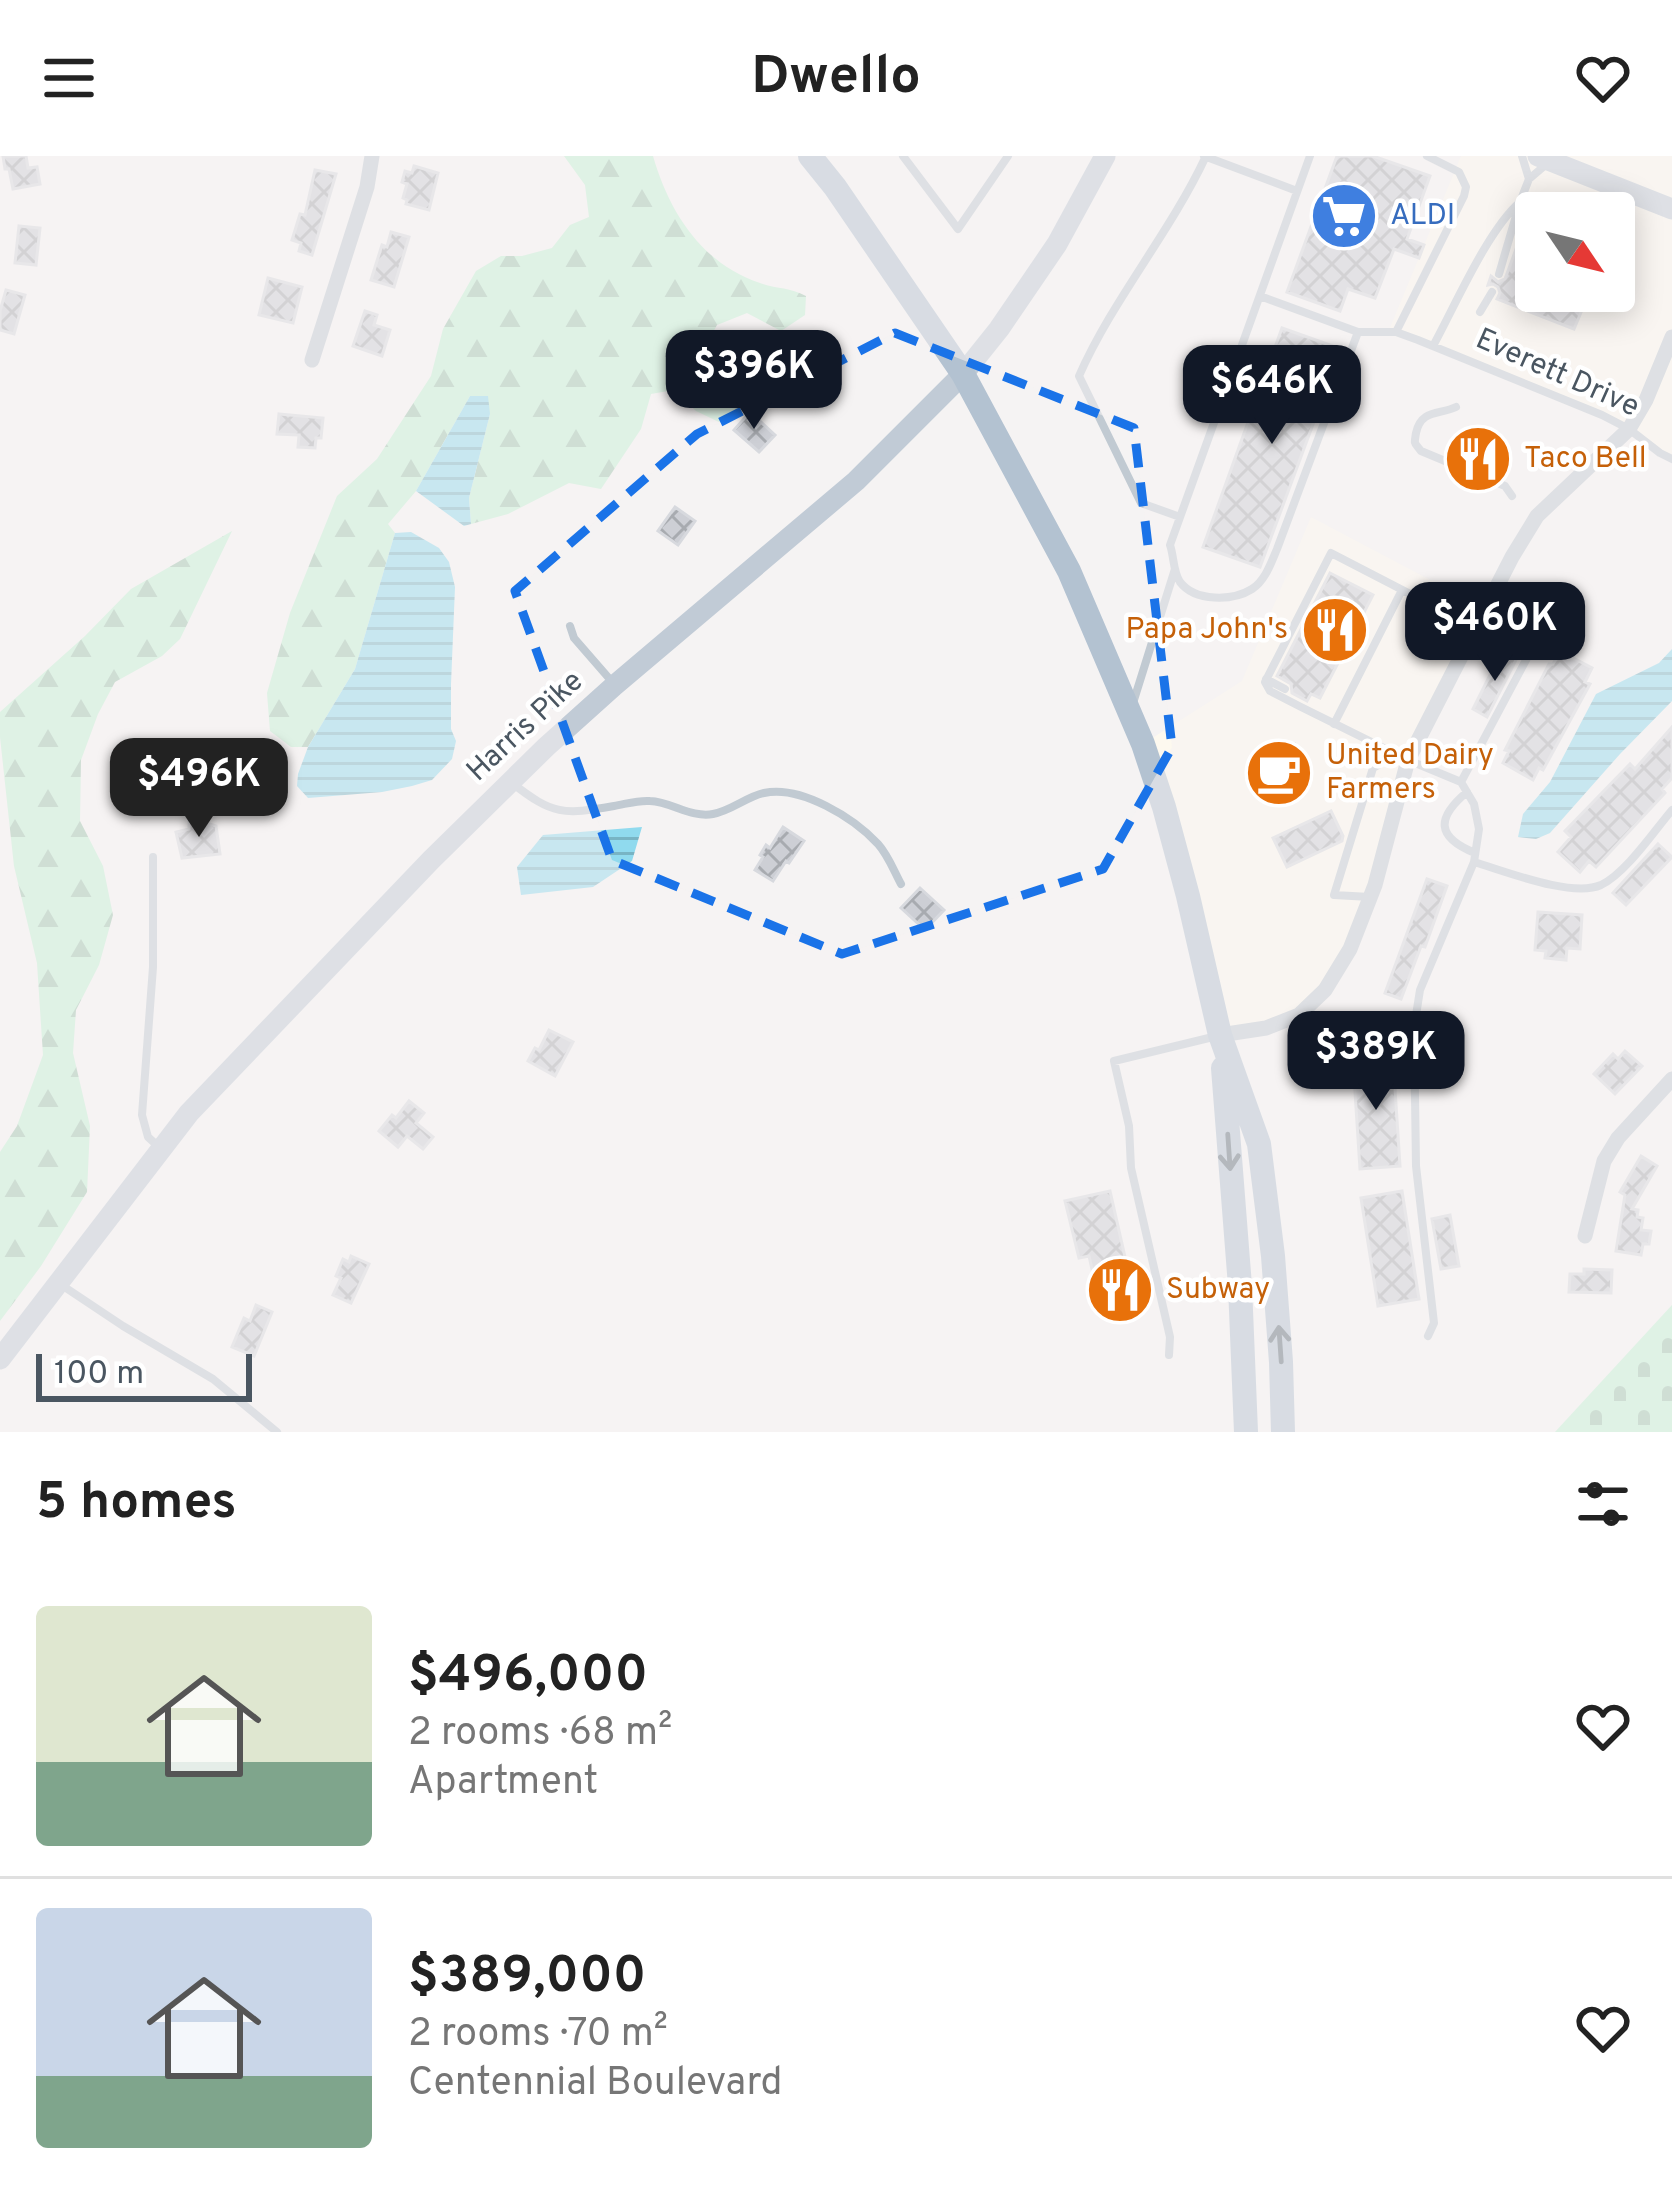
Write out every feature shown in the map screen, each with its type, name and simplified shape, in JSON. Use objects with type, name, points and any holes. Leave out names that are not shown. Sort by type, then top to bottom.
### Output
[{"type":"main road","points":[[811,156],[963,374],[1069,572],[1131,711],[1164,807],[1220,1035],[1259,1144],[1276,1299],[1282,1432]]},
{"type":"main road","name":"Harris Pike","points":[[0,1359],[161,1149],[239,1058],[510,782],[615,685],[856,481],[963,374],[1057,244],[1105,156]]},
{"type":"main road","points":[[1544,158],[1672,209]]},
{"type":"main road","points":[[1220,1035],[1246,1432]]},
{"type":"street","points":[[312,360],[368,187],[372,156]]},
{"type":"street","points":[[1220,1035],[1266,1028],[1299,1015],[1325,989],[1350,950],[1370,897],[1402,757],[1537,516],[1630,429],[1672,337]]},
{"type":"street","points":[[1585,1236],[1604,1161],[1618,1138],[1672,1079]]},
{"type":"lane","points":[[903,156],[958,229],[1008,156]]},
{"type":"lane","points":[[1180,517],[1141,502],[1079,376],[1093,344],[1191,189],[1205,156],[1297,191]]},
{"type":"lane","points":[[1131,711],[1175,569],[1170,545],[1310,156]]},
{"type":"lane","points":[[1396,332],[1466,187],[1459,172],[1427,156]]},
{"type":"lane","points":[[1522,156],[1529,179]]},
{"type":"lane","points":[[1524,192],[1544,158]]},
{"type":"lane","points":[[1433,346],[1496,231],[1515,206]]},
{"type":"lane","points":[[1498,274],[1515,218]]},
{"type":"lane","points":[[1480,312],[1492,292]]},
{"type":"lane","points":[[1175,569],[1180,582],[1192,591],[1220,598],[1253,589],[1264,577],[1358,332],[1260,296]]},
{"type":"lane","name":"Everett Drive","points":[[1358,332],[1396,332],[1433,346],[1602,415],[1672,459]]},
{"type":"lane","points":[[1456,407],[1435,411],[1419,422],[1415,445],[1421,452],[1505,486],[1512,496]]},
{"type":"lane","points":[[1429,1336],[1434,1323],[1416,1166],[1414,1028],[1420,990],[1474,858],[1479,829],[1474,804],[1461,782],[1270,692],[1266,679],[1331,553],[1475,628]]},
{"type":"lane","points":[[1334,724],[1402,590]]},
{"type":"lane","points":[[1461,782],[1550,615]]},
{"type":"lane","points":[[570,626],[574,638],[615,685]]},
{"type":"lane","points":[[1266,679],[1285,689]]},
{"type":"lane","points":[[1307,701],[1315,714]]},
{"type":"lane","points":[[1370,897],[1334,895],[1373,768],[1402,757]]},
{"type":"lane","points":[[510,782],[554,811],[574,812],[645,800],[702,815],[727,811],[764,792],[787,793],[827,805],[856,825],[879,845],[901,884]]},
{"type":"lane","points":[[1467,791],[1445,816],[1444,829],[1450,840],[1474,858],[1561,886],[1599,886],[1615,875],[1672,810]]},
{"type":"lane","points":[[153,856],[153,967],[142,1115],[148,1137],[161,1149]]},
{"type":"lane","points":[[1343,896],[1363,917]]},
{"type":"lane","points":[[1169,1355],[1170,1337],[1131,1168],[1129,1126],[1114,1061],[1220,1035]]},
{"type":"lane","points":[[58,1283],[213,1379],[277,1432]]},
{"type":"highlighted area","points":[[895,333],[1134,428],[1172,747],[1103,869],[842,954],[612,860],[515,591],[697,434]]},
{"type":"shaded area","points":[[1461,156],[1672,156],[1672,459],[1629,429],[1418,340],[1387,335]]},
{"type":"shaded area","points":[[1311,517],[1485,609],[1408,760],[1350,949],[1299,1015],[1220,1035],[1143,744],[1242,681]]},
{"type":"green space","points":[[564,156],[653,156],[668,197],[705,249],[739,274],[806,296],[805,315],[781,331],[747,313],[717,325],[707,343],[711,362],[742,391],[740,409],[719,422],[696,411],[674,390],[651,394],[641,429],[601,489],[569,483],[508,514],[471,524],[469,498],[490,414],[470,396],[416,491],[388,524],[395,533],[355,669],[308,747],[291,747],[270,731],[267,693],[290,613],[337,496],[377,459],[431,376],[443,329],[476,271],[501,256],[552,248],[570,225],[589,217],[585,185]]},
{"type":"green space","points":[[232,531],[180,639],[162,656],[115,682],[81,760],[80,821],[103,866],[113,915],[99,965],[76,1010],[73,1053],[90,1126],[87,1192],[0,1321],[0,1152],[17,1126],[43,1055],[37,963],[14,866],[0,712],[131,589]]},
{"type":"green space","points":[[1672,1305],[1672,1432],[1555,1432]]},
{"type":"water","points":[[470,396],[488,396],[490,414],[469,498],[471,524],[464,526],[416,491]]},
{"type":"water","points":[[411,532],[439,548],[449,562],[455,587],[451,729],[456,741],[452,759],[432,780],[412,786],[308,798],[297,786],[308,747],[355,669],[395,533]]},
{"type":"water","points":[[1672,649],[1672,701],[1550,833],[1536,839],[1518,837],[1523,814],[1550,782],[1596,694],[1659,663]]},
{"type":"water","points":[[642,827],[632,861],[593,887],[521,895],[517,867],[543,835]]},
{"type":"building","points":[[3,156],[26,156],[28,168],[37,167],[40,184],[13,189]]},
{"type":"building","points":[[1337,156],[1373,156],[1430,176],[1407,239],[1424,245],[1419,258],[1394,249],[1375,298],[1348,289],[1340,311],[1287,292]]},
{"type":"building","points":[[414,166],[438,173],[429,210],[406,204],[403,198],[405,171],[412,173]]},
{"type":"building","points":[[315,170],[336,174],[312,255],[299,251],[301,243],[292,240],[300,214],[305,215]]},
{"type":"building","points":[[19,226],[40,228],[36,265],[15,263]]},
{"type":"building","points":[[391,232],[409,237],[394,287],[371,280]]},
{"type":"building","points":[[1515,252],[1515,306],[1497,299],[1498,287],[1488,285],[1491,276],[1498,282],[1505,279]]},
{"type":"building","points":[[268,278],[302,287],[293,323],[259,315]]},
{"type":"building","points":[[6,290],[25,295],[14,334],[0,330]]},
{"type":"building","points":[[365,311],[377,315],[374,325],[390,330],[382,356],[353,346]]},
{"type":"building","points":[[1530,312],[1581,312],[1574,329]]},
{"type":"building","points":[[1282,328],[1341,349],[1260,567],[1203,547]]},
{"type":"building","points":[[808,350],[836,375],[818,396],[804,385],[789,400],[774,386]]},
{"type":"building","points":[[750,412],[775,435],[759,452],[734,430]]},
{"type":"building","points":[[279,414],[323,418],[315,448],[298,447],[299,435],[277,434]]},
{"type":"building","name":"Taco Bell","points":[[1458,442],[1504,461],[1499,474],[1452,455]]},
{"type":"building","points":[[675,507],[695,521],[678,545],[658,531]]},
{"type":"building","points":[[1330,573],[1373,595],[1320,698],[1311,694],[1307,701],[1277,676]]},
{"type":"building","points":[[1502,651],[1517,658],[1487,717],[1473,709]]},
{"type":"building","points":[[1560,651],[1592,668],[1585,682],[1590,684],[1533,780],[1503,763],[1509,751],[1505,750]]},
{"type":"building","points":[[1672,727],[1672,778],[1662,789],[1665,793],[1596,867],[1589,861],[1580,872],[1558,852],[1571,837],[1565,831],[1630,764],[1635,769]]},
{"type":"building","name":"United Dairy Farmers","points":[[1295,744],[1311,776],[1262,801],[1247,769]]},
{"type":"building","points":[[1331,811],[1342,841],[1287,867],[1273,838]]},
{"type":"building","points":[[189,821],[216,826],[220,854],[182,858],[176,832],[189,829]]},
{"type":"building","points":[[783,827],[804,841],[773,881],[755,870],[766,845],[770,848]]},
{"type":"building","points":[[1658,844],[1672,857],[1626,905],[1613,893]]},
{"type":"building","points":[[1427,879],[1447,886],[1401,999],[1385,993]]},
{"type":"building","points":[[920,888],[944,910],[925,930],[901,908]]},
{"type":"building","points":[[1538,912],[1582,915],[1580,949],[1567,948],[1566,960],[1545,958],[1546,951],[1535,950]]},
{"type":"building","points":[[549,1030],[573,1042],[555,1076],[528,1061]]},
{"type":"building","points":[[1625,1051],[1642,1066],[1615,1094],[1594,1074],[1613,1054],[1618,1059]]},
{"type":"building","points":[[1393,1058],[1400,1166],[1360,1169],[1353,1061]]},
{"type":"building","points":[[409,1101],[424,1113],[416,1123],[433,1137],[423,1149],[407,1136],[398,1147],[379,1131]]},
{"type":"building","points":[[1641,1156],[1657,1166],[1632,1209],[1643,1218],[1641,1230],[1651,1231],[1641,1255],[1616,1251],[1625,1195],[1620,1192]]},
{"type":"building","points":[[1110,1191],[1135,1301],[1101,1309],[1089,1256],[1079,1258],[1065,1201]]},
{"type":"building","points":[[1402,1191],[1419,1299],[1378,1306],[1361,1198]]},
{"type":"building","points":[[1450,1215],[1459,1266],[1441,1269],[1432,1219]]},
{"type":"building","points":[[351,1256],[369,1264],[351,1303],[333,1295],[343,1259],[349,1262]]},
{"type":"building","points":[[1584,1269],[1612,1270],[1611,1293],[1569,1292],[1570,1274],[1584,1274]]},
{"type":"building","points":[[256,1305],[272,1312],[254,1356],[232,1347],[244,1318],[250,1321]]},
{"type":"place","name":"ALDI","points":[[1344,216]]},
{"type":"place","name":"Taco Bell","points":[[1478,459]]},
{"type":"place","name":"Papa John's","points":[[1335,630]]},
{"type":"place","name":"United Dairy Farmers","points":[[1279,773]]},
{"type":"place","name":"Subway","points":[[1120,1290]]}]
